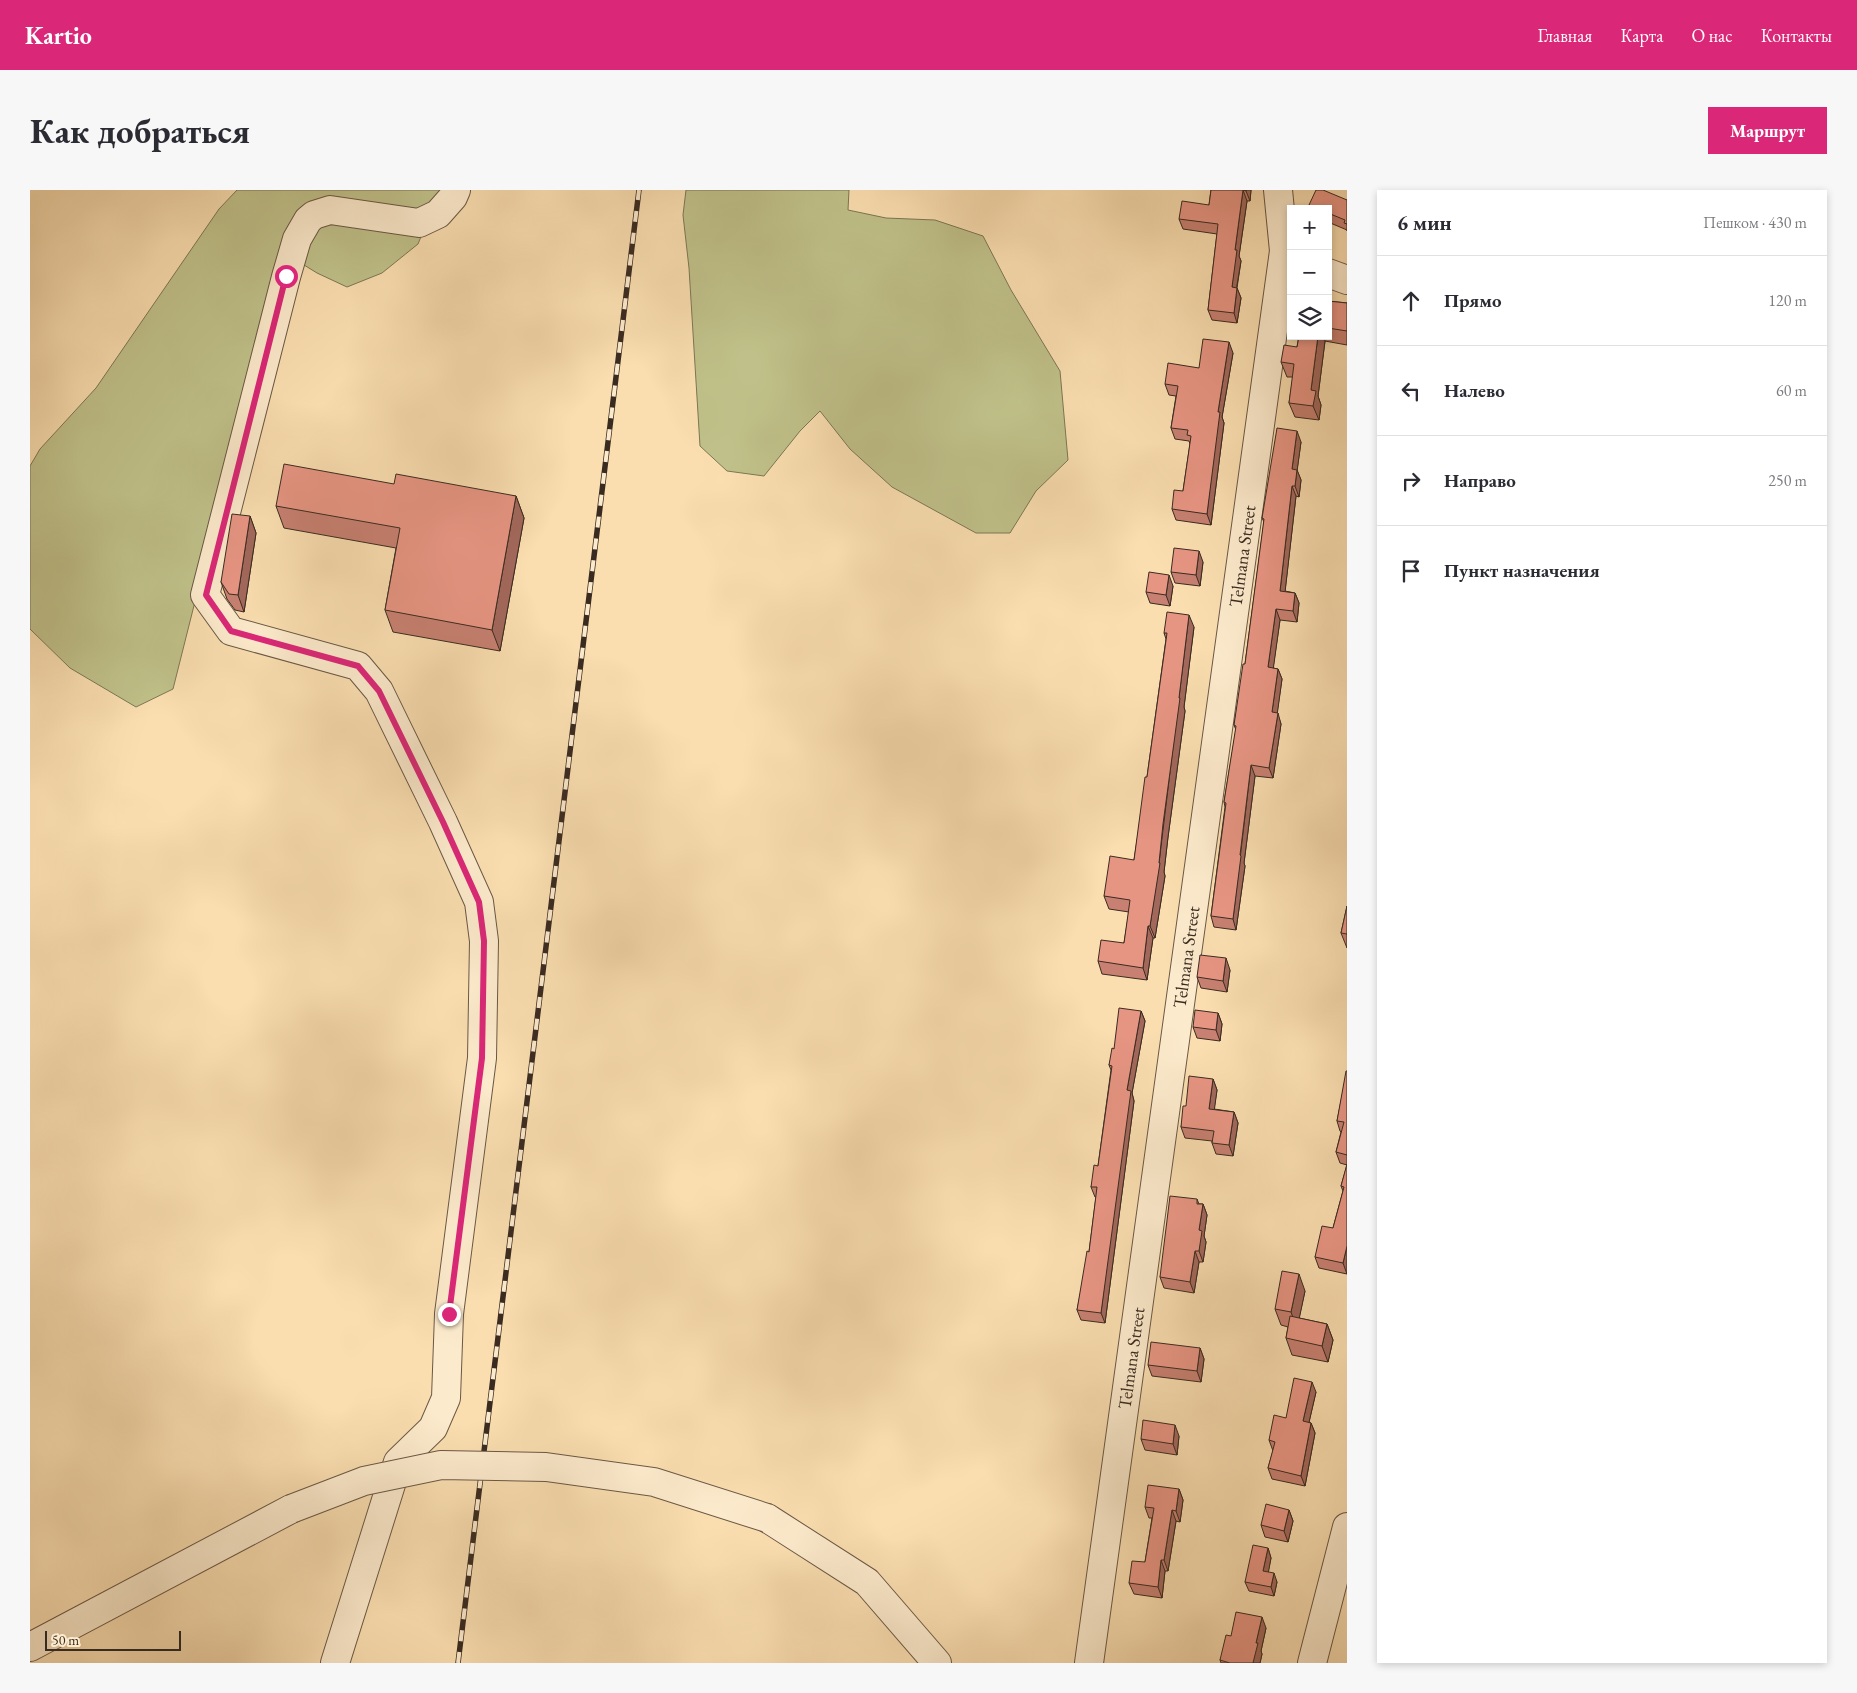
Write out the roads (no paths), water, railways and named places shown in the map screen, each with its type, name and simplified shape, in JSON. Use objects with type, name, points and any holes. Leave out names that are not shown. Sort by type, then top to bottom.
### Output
[{"type":"street","points":[[335,1663],[398,1462],[433,1428],[446,1398],[449,1314],[482,1058],[484,941],[479,902],[443,822],[379,691],[358,666],[231,631],[206,595],[296,239],[308,220],[314,215],[330,210],[420,222],[438,214],[453,198],[456,190]]},
{"type":"street","name":"Telmana Street","points":[[1089,1663],[1287,253],[1278,190]]},
{"type":"street","points":[[1332,274],[1347,280]]},
{"type":"street","points":[[30,1647],[291,1509],[364,1481],[441,1466],[546,1467],[654,1482],[767,1518],[867,1582],[937,1663]]},
{"type":"street","points":[[1312,1663],[1347,1527]]},
{"type":"railway","points":[[458,1663],[639,190]]}]
